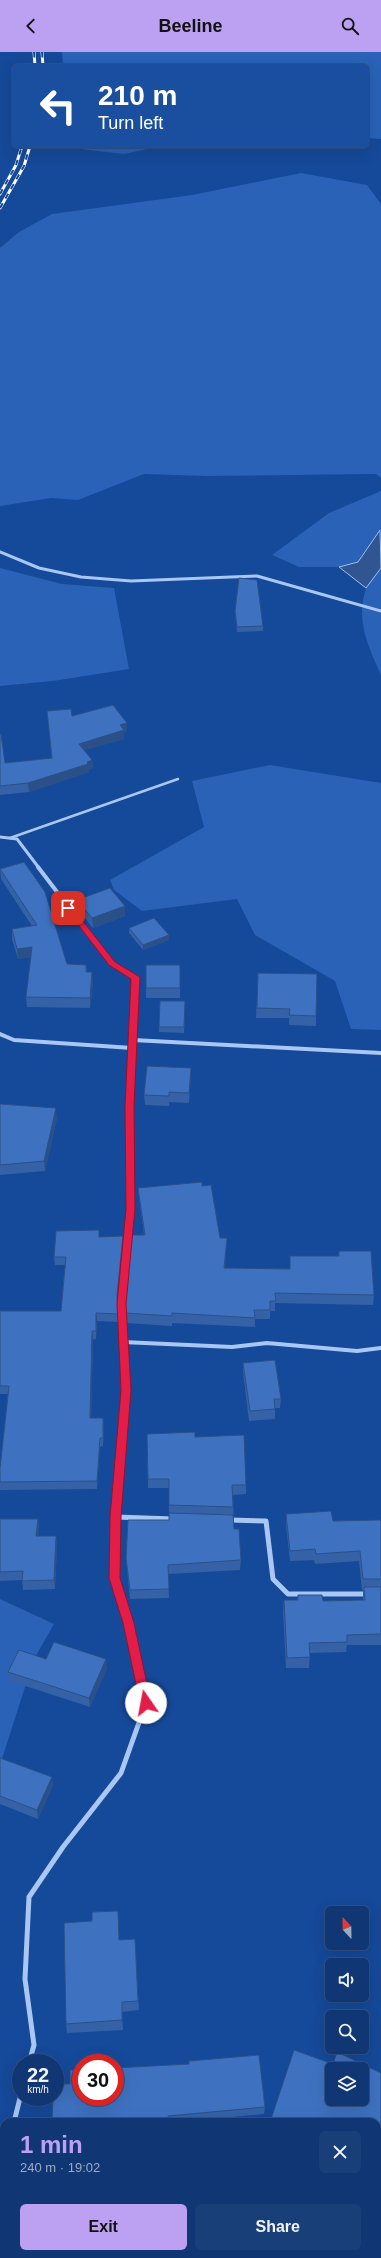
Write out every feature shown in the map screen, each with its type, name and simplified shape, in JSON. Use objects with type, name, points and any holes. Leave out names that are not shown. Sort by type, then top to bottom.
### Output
[{"type":"street","points":[[0,552],[39,568],[81,577],[131,581],[257,576],[381,611]]},
{"type":"street","points":[[0,837],[17,840],[112,964],[135,977],[129,1106],[131,1209],[121,1304],[126,1390],[116,1517],[114,1578],[128,1623],[146,1703],[120,1773],[63,1848],[29,1897],[25,1979],[34,2045],[32,2054]]},
{"type":"street","points":[[0,1034],[14,1040],[132,1048]]},
{"type":"street","points":[[132,1040],[381,1053]]},
{"type":"street","points":[[123,1342],[232,1347],[267,1343],[357,1351],[381,1348]]},
{"type":"street","points":[[116,1517],[179,1519]]},
{"type":"street","points":[[227,1520],[266,1521],[273,1579],[288,1594],[373,1594]]},
{"type":"street","points":[[15,2118],[18,2106]]},
{"type":"lane","points":[[10,838],[178,779]]},
{"type":"shaded area","points":[[62,52],[381,52],[381,139],[369,138],[369,64],[63,64]]},
{"type":"shaded area","points":[[72,148],[152,148],[124,154]]},
{"type":"shaded area","points":[[301,173],[367,185],[381,204],[381,478],[376,474],[205,476],[144,474],[78,500],[51,498],[0,506],[0,248],[19,232],[52,214],[192,195]]},
{"type":"shaded area","points":[[381,491],[381,530],[358,562],[339,567],[299,567],[272,555],[329,513]]},
{"type":"shaded area","points":[[380,530],[381,568],[366,588],[339,567],[358,562]]},
{"type":"shaded area","points":[[0,568],[62,584],[114,588],[129,669],[53,681],[0,686]]},
{"type":"shaded area","points":[[380,568],[381,675],[368,644],[362,612],[363,600],[367,586]]},
{"type":"shaded area","points":[[270,765],[381,783],[381,1030],[351,1029],[335,981],[255,935],[237,899],[142,911],[114,890],[110,880],[204,827],[192,781]]},
{"type":"shaded area","points":[[0,1599],[54,1624],[34,1659],[2,1759],[0,1759]]},
{"type":"building","points":[[239,578],[257,580],[263,626],[237,627],[235,611]]},
{"type":"building","points":[[113,705],[127,723],[120,725],[124,730],[79,744],[92,760],[87,762],[88,764],[28,783],[0,786],[0,734],[5,763],[52,758],[47,711],[71,709],[72,716]]},
{"type":"building","points":[[24,862],[45,892],[67,964],[86,965],[86,972],[92,972],[90,998],[26,997],[32,947],[17,949],[12,929],[37,925],[0,869]]},
{"type":"building","points":[[110,888],[125,906],[92,918],[77,900]]},
{"type":"building","points":[[154,918],[169,935],[143,945],[129,928]]},
{"type":"building","points":[[146,965],[180,965],[180,988],[146,988]]},
{"type":"building","points":[[258,973],[317,974],[316,1016],[289,1015],[290,1009],[257,1008]]},
{"type":"building","points":[[160,1001],[185,1001],[184,1027],[159,1027]]},
{"type":"building","points":[[147,1066],[191,1068],[189,1093],[169,1092],[169,1096],[144,1095]]},
{"type":"building","points":[[0,1104],[56,1108],[44,1161],[0,1165]]},
{"type":"building","points":[[202,1182],[202,1186],[211,1185],[220,1238],[227,1238],[224,1268],[290,1269],[290,1256],[339,1256],[339,1251],[371,1251],[374,1295],[275,1293],[276,1301],[270,1301],[270,1310],[254,1310],[255,1318],[172,1313],[172,1316],[125,1313],[124,1295],[130,1235],[145,1235],[138,1188]]},
{"type":"building","points":[[99,1230],[99,1237],[123,1236],[117,1295],[118,1314],[96,1313],[96,1331],[92,1331],[90,1418],[103,1418],[103,1438],[100,1438],[97,1481],[0,1482],[0,1468],[9,1386],[0,1386],[0,1311],[61,1311],[66,1257],[54,1257],[56,1231]]},
{"type":"building","points":[[275,1360],[281,1399],[274,1399],[275,1409],[250,1411],[243,1363]]},
{"type":"building","points":[[195,1432],[195,1437],[244,1435],[246,1485],[232,1485],[233,1507],[169,1505],[169,1479],[148,1479],[147,1434]]},
{"type":"building","points":[[331,1511],[333,1521],[381,1520],[381,1579],[363,1579],[360,1551],[316,1554],[315,1549],[290,1551],[286,1514]]},
{"type":"building","points":[[169,1513],[233,1515],[234,1529],[239,1529],[241,1560],[168,1565],[169,1589],[130,1590],[126,1558],[128,1520],[169,1520]]},
{"type":"building","points":[[0,1519],[38,1519],[36,1536],[56,1536],[54,1580],[22,1581],[23,1571],[0,1572]]},
{"type":"building","points":[[364,1587],[381,1587],[381,1634],[347,1635],[347,1642],[309,1643],[310,1657],[287,1658],[284,1600],[298,1600],[298,1595],[322,1595],[323,1601],[365,1600]]},
{"type":"building","points":[[54,1642],[106,1659],[89,1698],[8,1672],[19,1650],[46,1659]]},
{"type":"building","points":[[0,1758],[52,1777],[37,1810],[0,1796]]},
{"type":"building","points":[[118,1911],[119,1940],[135,1939],[138,2001],[122,2002],[122,2020],[66,2024],[64,1923],[92,1921],[92,1912]]},
{"type":"building","points":[[294,2050],[327,2062],[325,2062],[325,2106],[369,2106],[369,2067],[381,2073],[381,2118],[271,2118]]},
{"type":"building","points":[[336,2054],[341,2054],[358,2062],[334,2062]]},
{"type":"building","points":[[259,2055],[265,2107],[168,2116],[168,2118],[52,2118],[53,2106],[64,2106],[64,2084],[70,2084],[70,2070],[72,2070],[72,2106],[124,2106],[124,2068],[189,2064],[189,2061]]},
{"type":"railway","points":[[34,52],[35,64]]},
{"type":"railway","points":[[42,52],[43,64]]},
{"type":"railway","points":[[0,194],[16,165],[21,148]]},
{"type":"railway","points":[[0,208],[24,166],[29,148]]},
{"type":"route","points":[[68,908],[112,964],[135,977],[129,1106],[131,1209],[121,1304],[126,1390],[116,1517],[114,1578],[128,1623],[146,1703]]}]
